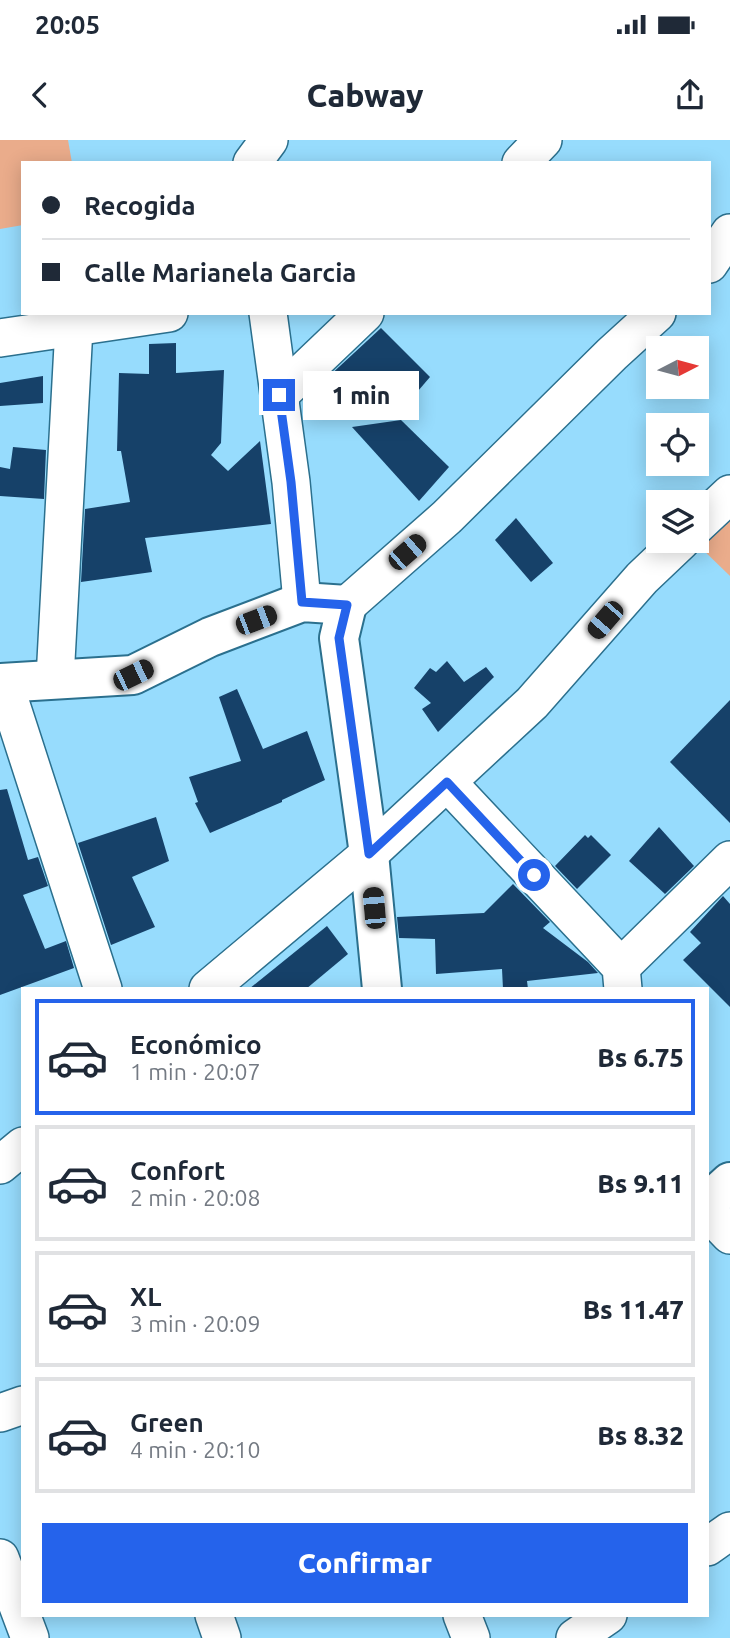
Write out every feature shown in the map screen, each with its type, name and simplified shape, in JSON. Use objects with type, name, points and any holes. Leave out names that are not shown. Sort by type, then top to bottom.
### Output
[{"type":"street","points":[[253,161],[269,140]]},
{"type":"street","points":[[523,161],[543,140]]},
{"type":"street","points":[[711,261],[730,233]]},
{"type":"street","points":[[0,338],[90,320],[146,315]]},
{"type":"street","points":[[268,315],[291,482],[302,602]]},
{"type":"street","points":[[279,395],[363,315]]},
{"type":"street","points":[[382,987],[369,854],[339,638],[347,605],[447,517],[655,315]]},
{"type":"street","points":[[55,679],[90,320]]},
{"type":"street","points":[[709,514],[730,494]]},
{"type":"street","points":[[210,987],[369,854],[531,703],[642,578],[668,553]]},
{"type":"street","points":[[102,987],[2,683],[133,675],[211,637],[302,602],[347,605]]},
{"type":"street","points":[[447,782],[622,978],[730,860]]},
{"type":"street","points":[[0,1165],[21,1148]]},
{"type":"street","points":[[709,1201],[730,1182]]},
{"type":"street","points":[[709,1213],[730,1235]]},
{"type":"street","points":[[0,1413],[21,1406]]},
{"type":"street","points":[[709,1546],[730,1531]]},
{"type":"street","points":[[0,1558],[21,1614]]},
{"type":"street","points":[[22,1617],[30,1638]]},
{"type":"street","points":[[215,1617],[222,1638]]},
{"type":"street","points":[[463,1617],[471,1638]]},
{"type":"street","points":[[575,1638],[605,1617]]},
{"type":"shaded area","points":[[0,140],[68,140],[72,161],[21,161],[21,225],[0,229]]},
{"type":"shaded area","points":[[730,511],[730,576],[706,553],[709,553],[709,531]]},
{"type":"building","points":[[381,328],[430,377],[418,391],[313,391]]},
{"type":"building","points":[[176,343],[176,373],[224,370],[221,443],[211,455],[228,471],[260,441],[271,524],[145,538],[152,572],[81,582],[85,509],[130,502],[121,451],[117,451],[119,373],[149,374],[149,344]]},
{"type":"building","points":[[43,376],[43,403],[0,406],[0,383]]},
{"type":"building","points":[[401,420],[449,467],[419,501],[352,427]]},
{"type":"building","points":[[13,447],[46,450],[44,499],[0,496],[0,467],[10,469]]},
{"type":"building","points":[[516,518],[553,563],[531,582],[495,540]]},
{"type":"building","points":[[447,661],[464,682],[486,667],[494,677],[438,732],[422,709],[431,703],[414,688],[430,668],[436,672]]},
{"type":"building","points":[[237,689],[263,749],[307,731],[325,780],[210,833],[195,803],[198,802],[189,777],[241,761],[219,697]]},
{"type":"building","points":[[730,700],[730,823],[670,762]]},
{"type":"building","points":[[7,789],[28,860],[38,857],[48,886],[23,895],[45,949],[66,941],[74,968],[0,995],[0,790]]},
{"type":"building","points":[[156,817],[169,861],[132,877],[155,927],[111,945],[78,843]]},
{"type":"building","points":[[659,827],[694,866],[665,894],[629,861]]},
{"type":"building","points":[[585,835],[588,838],[591,835],[611,855],[577,889],[555,866]]},
{"type":"building","points":[[513,884],[550,922],[543,928],[588,962],[598,973],[527,981],[528,987],[503,987],[502,969],[436,974],[435,939],[399,938],[397,917],[484,913]]},
{"type":"building","points":[[723,896],[730,904],[730,1007],[683,960],[701,943],[690,932]]},
{"type":"building","points":[[327,926],[348,954],[308,987],[251,987]]},
{"type":"route","points":[[279,395],[291,482],[302,602],[347,605],[339,638],[369,854],[447,782],[534,875]]}]
